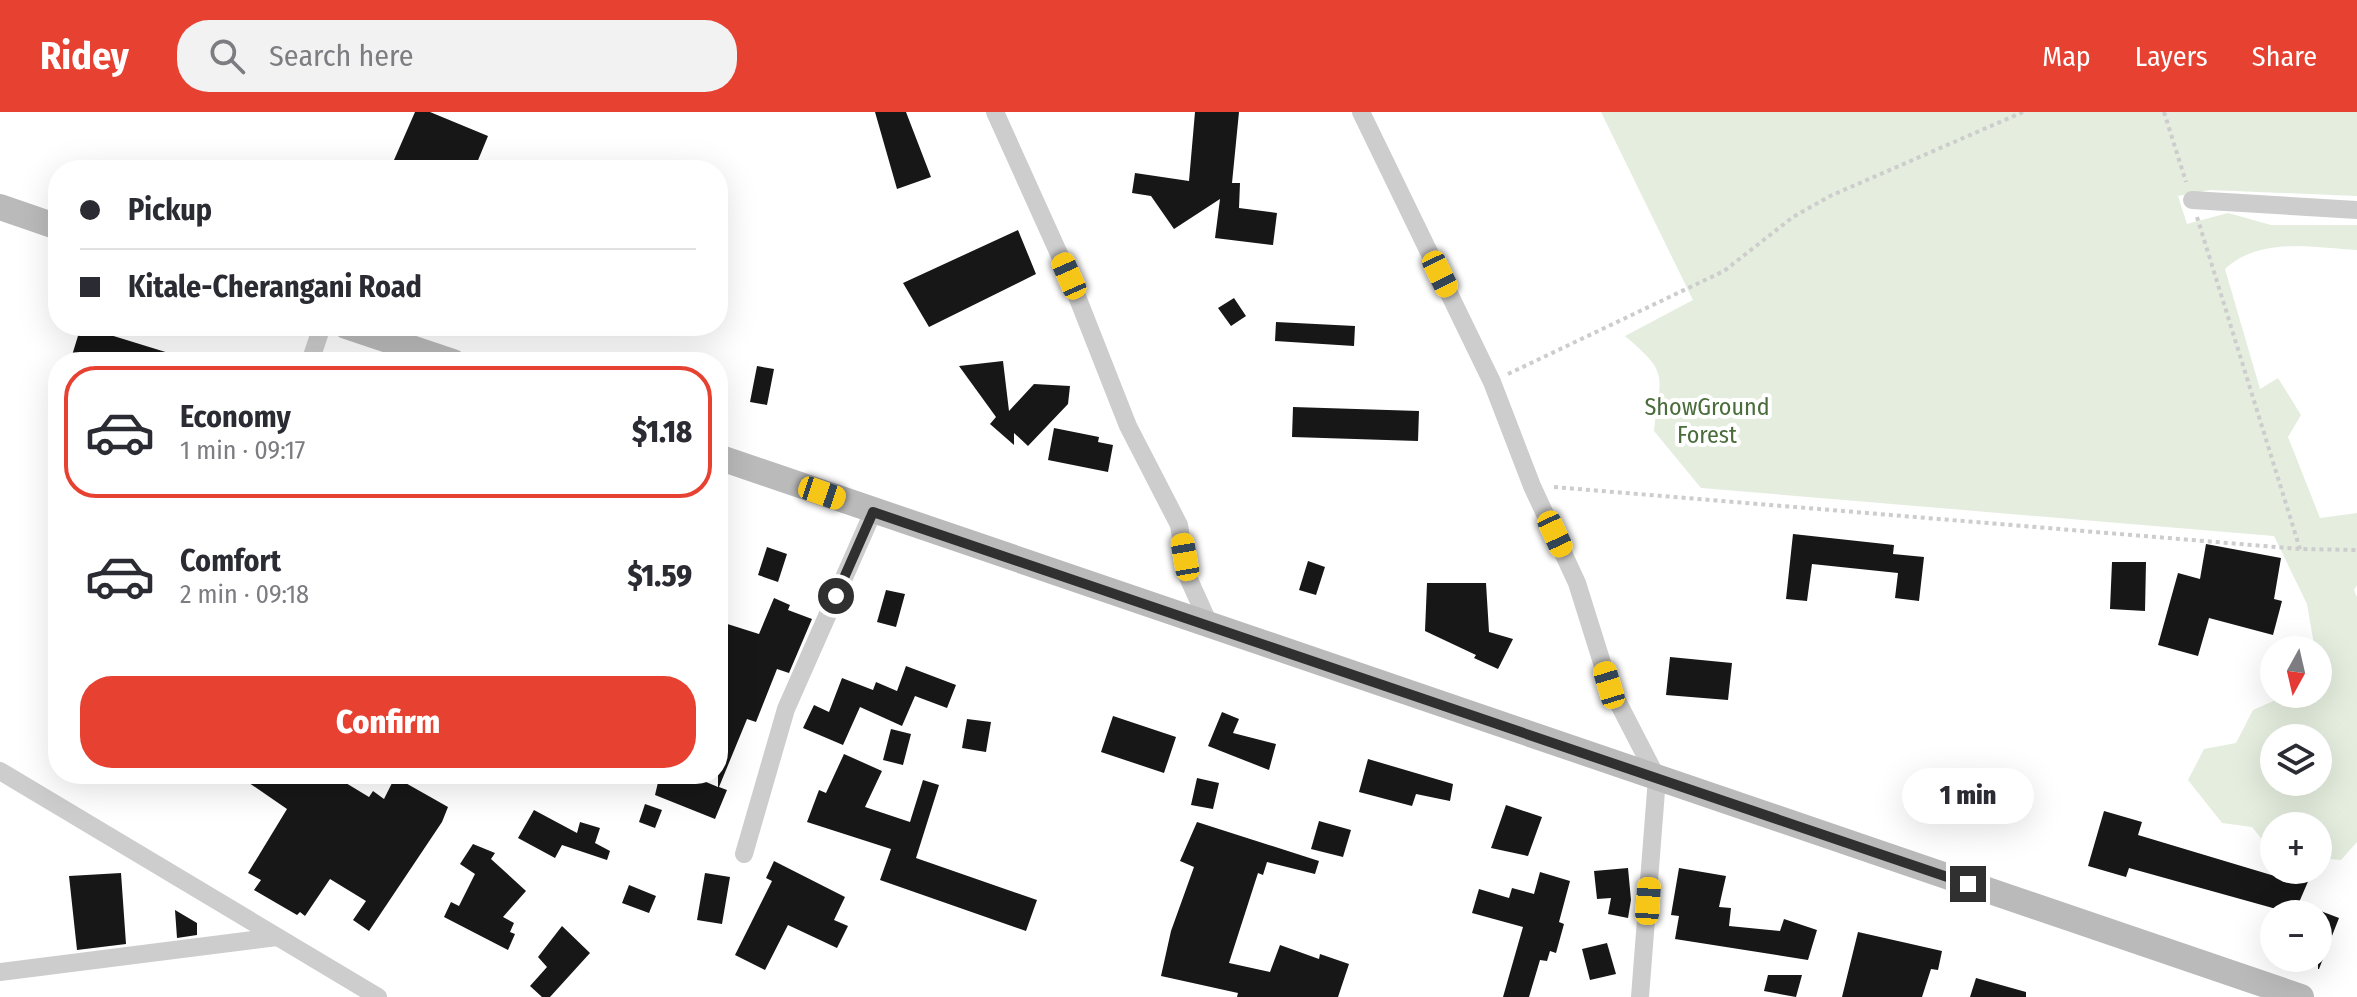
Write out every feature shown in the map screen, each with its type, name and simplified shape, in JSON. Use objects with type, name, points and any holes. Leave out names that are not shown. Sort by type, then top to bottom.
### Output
[{"type":"main road","points":[[0,207],[48,224]]},
{"type":"main road","points":[[376,336],[423,352]]},
{"type":"main road","points":[[728,461],[2301,997]]},
{"type":"street","points":[[995,112],[1069,276],[1128,426],[1179,525],[1187,575],[1209,624]]},
{"type":"street","points":[[1361,112],[1492,382],[1532,486],[1577,583],[1609,685],[1657,778],[1640,997]]},
{"type":"street","points":[[2192,200],[2357,210]]},
{"type":"street","points":[[744,854],[786,709],[873,512]]},
{"type":"street","points":[[0,771],[378,997]]},
{"type":"street","points":[[0,972],[277,937]]},
{"type":"path","points":[[1492,382],[1724,271],[1793,217],[1830,196],[2023,112]]},
{"type":"path","points":[[2164,112],[2300,549]]},
{"type":"path","points":[[1532,486],[2300,549],[2357,550]]},
{"type":"green space","name":"ShowGround Forest","points":[[1601,112],[2357,112],[2357,196],[2210,190],[2178,196],[2187,224],[2228,213],[2271,225],[2357,225],[2357,250],[2305,246],[2270,248],[2239,259],[2225,269],[2260,389],[2278,378],[2301,415],[2288,437],[2320,518],[2357,513],[2357,585],[2354,590],[2357,597],[2357,842],[2341,860],[2332,859],[2332,812],[2260,812],[2260,837],[2252,827],[2222,823],[2188,780],[2204,749],[2236,743],[2253,710],[2260,707],[2332,708],[2332,636],[2313,636],[2307,604],[2274,536],[1701,488],[1654,431],[1659,377],[1650,359],[1625,336],[1693,300]]},
{"type":"building","points":[[415,112],[430,112],[488,136],[478,160],[394,160]]},
{"type":"building","points":[[875,112],[906,112],[931,177],[897,189]]},
{"type":"building","points":[[1195,112],[1239,112],[1232,183],[1240,183],[1239,208],[1277,213],[1273,245],[1215,238],[1220,199],[1174,229],[1151,196],[1132,193],[1135,173],[1189,181]]},
{"type":"building","points":[[1018,230],[1036,274],[929,327],[903,283]]},
{"type":"building","points":[[1234,298],[1246,316],[1231,326],[1218,308]]},
{"type":"building","points":[[1276,322],[1355,326],[1354,346],[1275,341]]},
{"type":"building","points":[[78,336],[114,336],[166,352],[73,352]]},
{"type":"building","points":[[1003,361],[1009,411],[1034,384],[1070,386],[1068,404],[1028,446],[1014,433],[1014,445],[990,424],[996,417],[959,366]]},
{"type":"building","points":[[757,366],[774,369],[767,405],[750,402]]},
{"type":"building","points":[[1293,407],[1419,411],[1418,441],[1292,437]]},
{"type":"building","points":[[1054,428],[1099,437],[1098,442],[1113,445],[1108,472],[1048,460]]},
{"type":"building","points":[[1793,534],[1894,545],[1893,554],[1924,557],[1919,601],[1895,598],[1898,573],[1812,564],[1807,601],[1786,599]]},
{"type":"building","points":[[2206,544],[2281,558],[2274,599],[2282,601],[2273,635],[2209,618],[2198,656],[2158,645],[2178,573],[2200,579]]},
{"type":"building","points":[[767,547],[787,554],[778,582],[758,575]]},
{"type":"building","points":[[1308,561],[1325,567],[1316,595],[1299,590]]},
{"type":"building","points":[[2112,562],[2146,562],[2145,611],[2110,609]]},
{"type":"building","points":[[1427,583],[1486,583],[1489,632],[1513,639],[1498,669],[1425,631]]},
{"type":"building","points":[[886,590],[905,594],[896,627],[877,622]]},
{"type":"building","points":[[774,598],[790,605],[788,610],[812,619],[789,673],[777,669],[756,722],[747,719],[728,765],[728,624],[759,634]]},
{"type":"building","points":[[1670,657],[1732,663],[1728,700],[1666,695]]},
{"type":"building","points":[[906,666],[956,685],[947,708],[915,696],[902,726],[860,707],[843,745],[803,728],[814,705],[829,712],[842,678],[873,690],[876,682],[897,691]]},
{"type":"building","points":[[1222,712],[1239,719],[1233,733],[1276,744],[1269,770],[1208,746]]},
{"type":"building","points":[[1113,716],[1176,737],[1164,773],[1101,752]]},
{"type":"building","points":[[967,719],[991,722],[986,752],[962,748]]},
{"type":"building","points":[[891,729],[911,734],[903,765],[883,760]]},
{"type":"building","points":[[844,754],[882,771],[865,807],[910,822],[923,780],[939,785],[916,858],[1037,900],[1026,931],[880,880],[891,849],[807,822],[819,790],[826,793]]},
{"type":"building","points":[[1368,759],[1453,784],[1450,801],[1416,794],[1412,806],[1359,792]]},
{"type":"building","points":[[1197,778],[1219,783],[1213,809],[1191,805]]},
{"type":"building","points":[[251,784],[348,784],[369,797],[373,791],[384,799],[392,784],[407,784],[448,807],[442,822],[369,931],[353,920],[366,901],[330,879],[305,916],[300,912],[297,915],[254,890],[261,880],[248,873],[287,809]]},
{"type":"building","points":[[658,784],[711,784],[718,787],[720,784],[719,787],[727,790],[715,819],[655,795]]},
{"type":"building","points":[[645,804],[662,810],[655,828],[639,822]]},
{"type":"building","points":[[1506,805],[1542,817],[1528,856],[1491,848]]},
{"type":"building","points":[[534,810],[577,833],[580,822],[600,828],[595,843],[610,851],[607,860],[562,845],[555,858],[518,838]]},
{"type":"building","points":[[2104,811],[2142,822],[2138,835],[2260,872],[2260,884],[2307,884],[2300,900],[2260,900],[2260,905],[2129,868],[2126,877],[2088,866]]},
{"type":"building","points":[[1319,821],[1351,830],[1343,857],[1311,849]]},
{"type":"building","points":[[1197,822],[1319,861],[1315,874],[1267,862],[1263,875],[1258,873],[1229,963],[1270,972],[1280,945],[1319,959],[1320,954],[1349,964],[1338,997],[1237,997],[1238,993],[1161,976],[1171,931],[1194,867],[1180,861]]},
{"type":"building","points":[[473,844],[495,853],[491,859],[526,891],[503,917],[514,923],[510,932],[515,934],[508,950],[444,917],[451,902],[459,906],[475,874],[460,864]]},
{"type":"building","points":[[774,861],[845,897],[834,920],[848,926],[837,948],[788,925],[765,970],[735,955],[772,881],[766,878]]},
{"type":"building","points":[[1628,868],[1631,900],[1628,918],[1608,914],[1611,898],[1597,899],[1594,871]]},
{"type":"building","points":[[1679,868],[1726,876],[1719,907],[1731,908],[1729,926],[1780,931],[1784,919],[1817,930],[1808,960],[1675,939],[1679,916],[1671,915]]},
{"type":"building","points":[[1540,872],[1570,881],[1559,922],[1564,924],[1556,953],[1550,951],[1547,961],[1540,960],[1529,997],[1503,997],[1523,927],[1472,913],[1479,889],[1509,898],[1512,888],[1534,894]]},
{"type":"building","points":[[121,873],[126,944],[77,950],[69,876]]},
{"type":"building","points":[[705,873],[730,877],[722,924],[697,920]]},
{"type":"building","points":[[629,885],[656,896],[649,913],[622,903]]},
{"type":"building","points":[[175,910],[197,923],[197,935],[177,938]]},
{"type":"building","points":[[2332,915],[2339,918],[2332,936]]},
{"type":"building","points":[[562,926],[590,953],[550,997],[542,997],[530,986],[547,967],[538,957]]},
{"type":"building","points":[[1858,932],[1942,951],[1938,970],[1931,969],[1922,997],[1842,997]]},
{"type":"building","points":[[1607,943],[1616,974],[1590,980],[1582,949]]},
{"type":"building","points":[[1768,975],[1802,975],[1796,997],[1764,991]]},
{"type":"building","points":[[1976,978],[2026,992],[2026,997],[1970,997]]},
{"type":"route","points":[[836,596],[873,512],[1968,884]]}]
